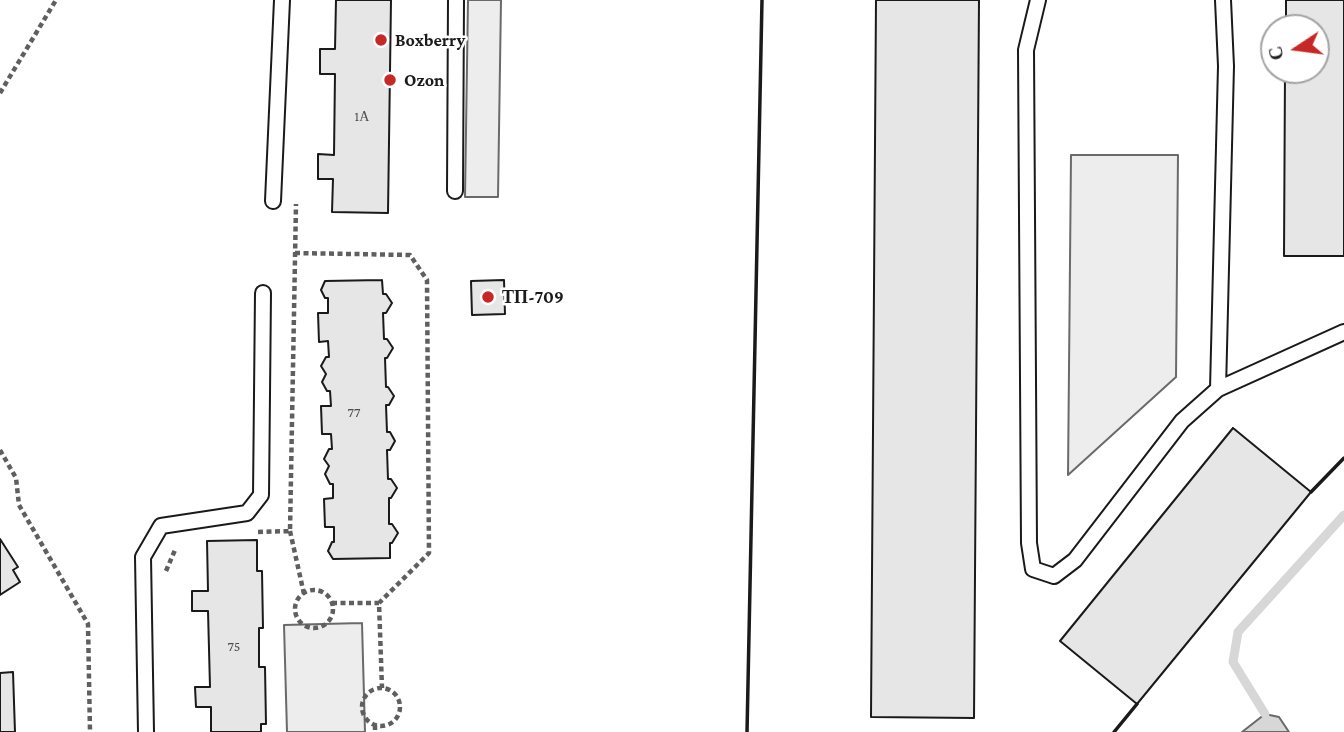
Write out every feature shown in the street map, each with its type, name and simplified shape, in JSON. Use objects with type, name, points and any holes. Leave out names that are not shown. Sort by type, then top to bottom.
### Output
[{"type":"lane","points":[[273,201],[282,0]]},
{"type":"lane","points":[[455,191],[456,0]]},
{"type":"lane","points":[[1038,0],[1026,50],[1028,542],[1033,569],[1054,576],[1075,560],[1182,421],[1218,389],[1344,332]]},
{"type":"lane","points":[[1218,389],[1226,79],[1223,0]]},
{"type":"lane","points":[[146,732],[143,557],[161,526],[247,513],[261,495],[263,293]]},
{"type":"path","points":[[0,93],[56,0]]},
{"type":"path","points":[[295,253],[410,255],[427,280],[429,553],[379,603],[332,603]]},
{"type":"path","points":[[0,450],[16,478],[19,505],[88,624],[90,732]]},
{"type":"path","points":[[290,531],[304,594]]},
{"type":"path","points":[[312,591],[320,591],[332,603],[331,619],[317,628],[308,628],[296,616],[298,600],[312,591]]},
{"type":"path","points":[[379,603],[382,688]]},
{"type":"path","points":[[382,688],[394,693],[400,708],[391,723],[383,726],[368,720],[362,705],[364,697],[370,691],[382,688]]},
{"type":"path","points":[[375,725],[375,732]]},
{"type":"shaded area","points":[[468,0],[501,0],[498,197],[465,197]]},
{"type":"shaded area","points":[[1071,155],[1178,155],[1176,377],[1068,475]]},
{"type":"shaded area","points":[[362,623],[365,732],[287,732],[284,625]]},
{"type":"shaded area","points":[[1265,714],[1279,717],[1289,732],[1242,732]]},
{"type":"building","points":[[336,0],[391,0],[388,213],[332,212],[333,179],[318,179],[318,154],[334,155],[335,74],[320,74],[320,49],[335,49]]},
{"type":"building","points":[[876,0],[979,0],[974,718],[871,717]]},
{"type":"building","points":[[1286,0],[1344,0],[1344,256],[1284,256],[1285,84],[1330,84],[1330,14],[1286,14]]},
{"type":"building","points":[[382,280],[383,294],[386,294],[392,303],[386,313],[383,313],[384,339],[387,339],[393,348],[385,358],[386,387],[394,396],[389,405],[386,405],[387,432],[390,432],[395,441],[390,450],[387,450],[388,479],[391,479],[397,488],[389,498],[389,524],[392,524],[398,533],[390,543],[390,558],[333,559],[328,551],[334,542],[334,527],[325,527],[324,499],[333,498],[333,484],[330,484],[325,474],[329,466],[324,459],[329,449],[332,449],[331,434],[322,434],[321,406],[331,406],[330,391],[327,391],[322,382],[326,374],[321,366],[326,357],[329,357],[328,341],[319,342],[318,313],[328,313],[328,298],[325,298],[321,290],[325,281]]},
{"type":"building","name":"ТП-709","points":[[504,280],[505,314],[472,315],[471,281]]},
{"type":"building","points":[[1233,428],[1311,492],[1137,704],[1060,641]]},
{"type":"building","points":[[0,539],[18,567],[13,570],[20,582],[0,595]]},
{"type":"building","points":[[257,540],[257,571],[262,571],[263,628],[259,628],[259,667],[265,667],[266,724],[261,724],[261,732],[211,732],[211,707],[196,707],[195,687],[210,687],[208,611],[192,611],[192,591],[208,591],[207,541]]},
{"type":"building","points":[[13,672],[15,732],[0,732],[0,673]]},
{"type":"waterway","points":[[1265,714],[1233,662],[1238,632],[1344,515]]},
{"type":"wall","points":[[747,732],[762,0]]},
{"type":"wall","points":[[1311,492],[1344,458]]},
{"type":"wall","points":[[1114,732],[1137,704]]},
{"type":"place","name":"Boxberry","points":[[381,40]]},
{"type":"place","name":"Ozon","points":[[390,80]]},
{"type":"place","name":"ТП-709","points":[[488,297]]}]
